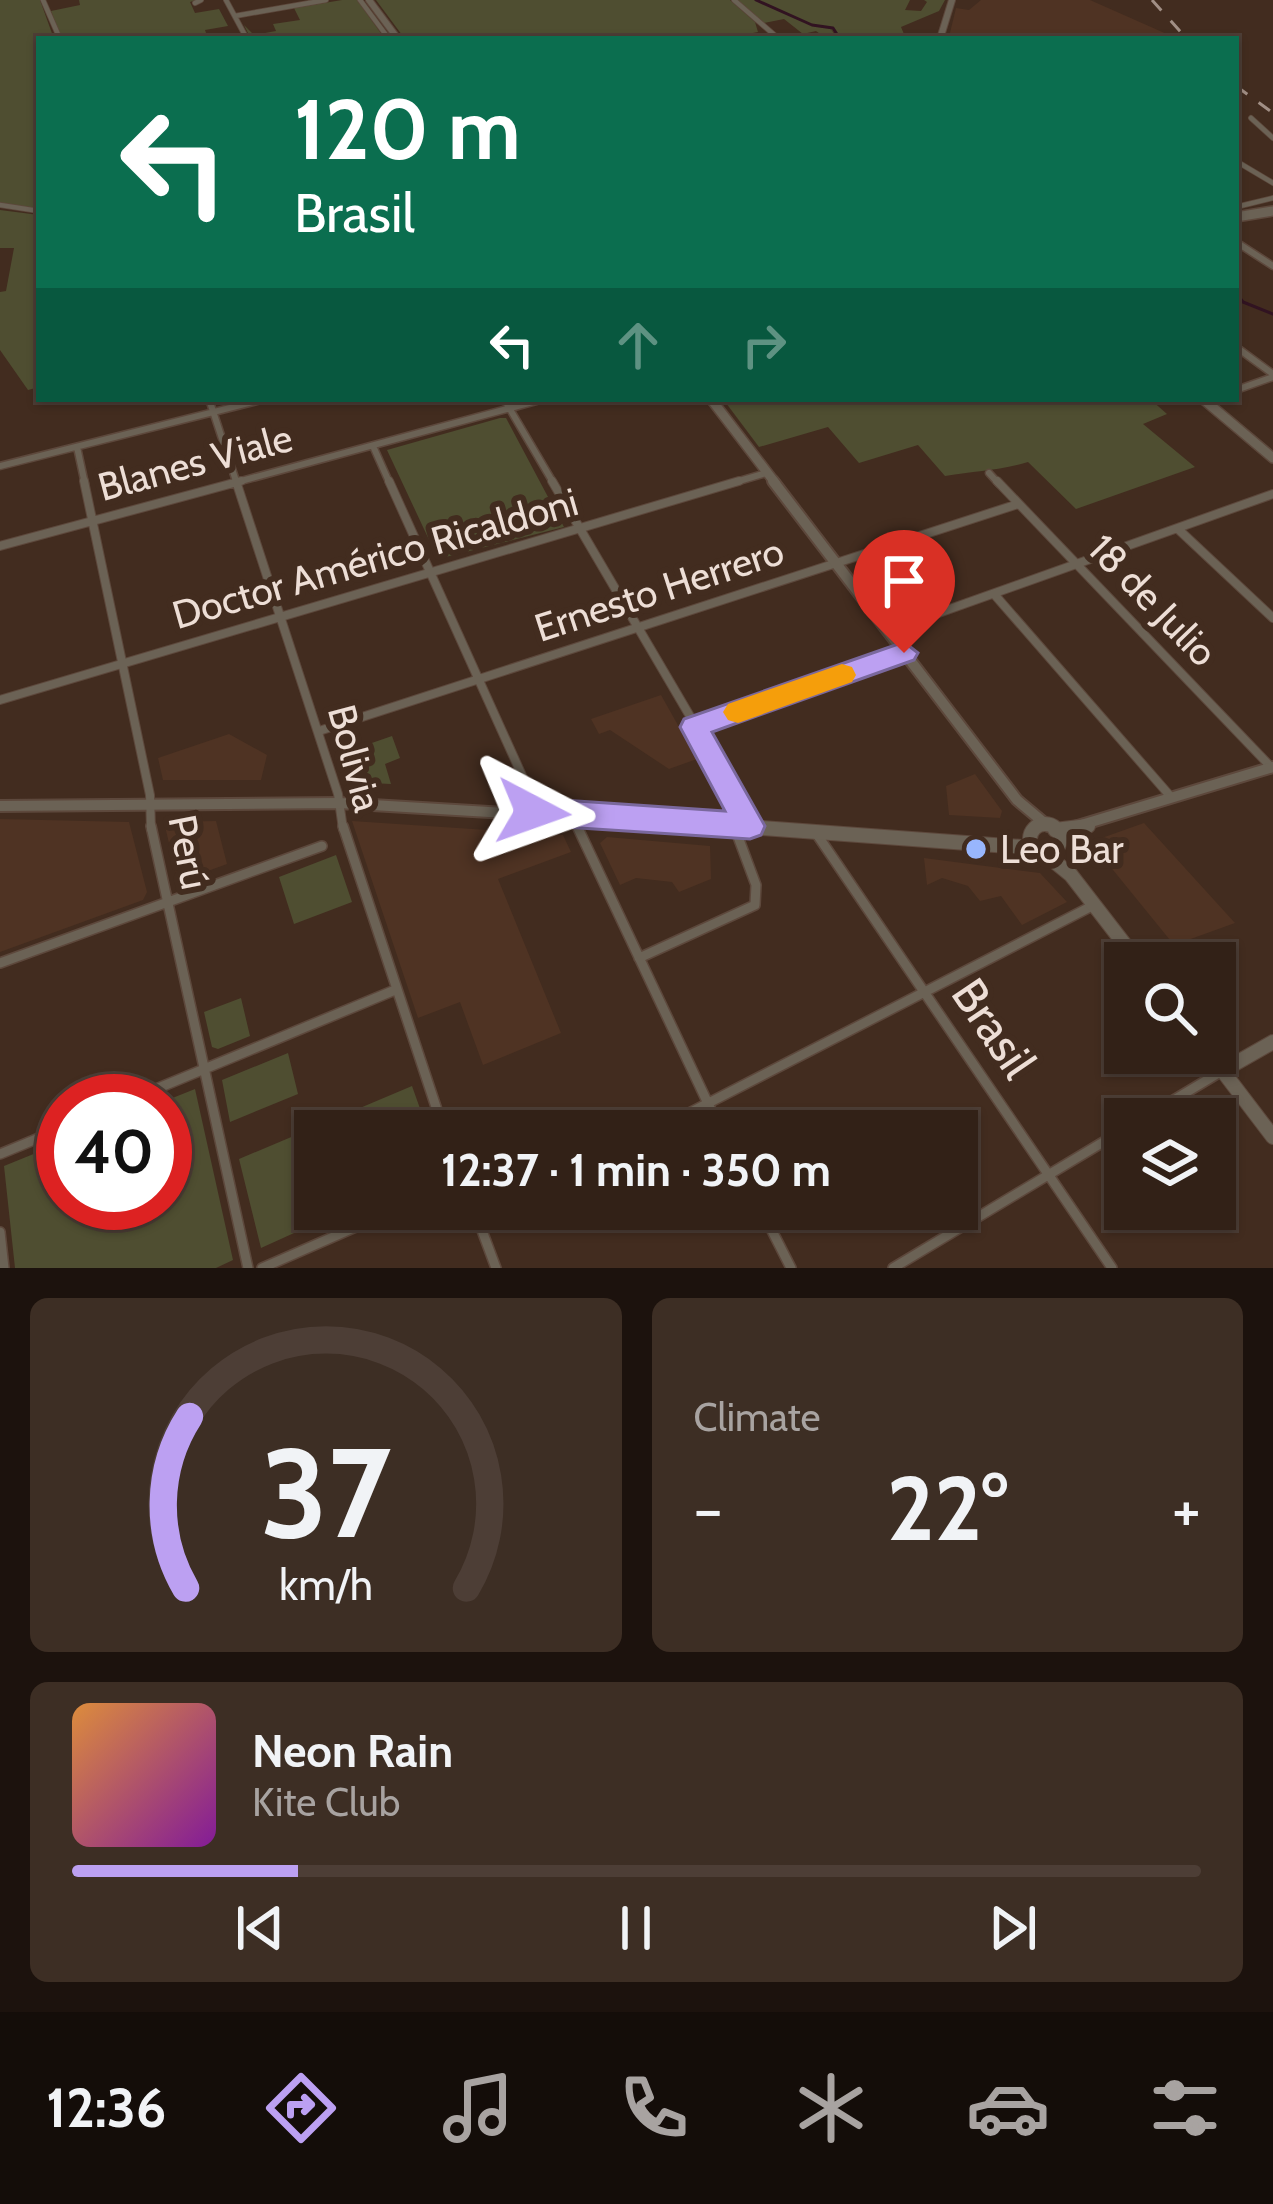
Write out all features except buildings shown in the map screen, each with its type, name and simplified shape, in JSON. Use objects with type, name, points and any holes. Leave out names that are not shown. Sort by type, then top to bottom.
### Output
[{"type":"street","points":[[43,0],[59,36]]},
{"type":"street","points":[[226,0],[245,36]]},
{"type":"street","points":[[235,16],[326,0]]},
{"type":"street","points":[[360,0],[390,36]]},
{"type":"street","points":[[369,0],[391,36]]},
{"type":"street","points":[[734,0],[776,36]]},
{"type":"street","points":[[941,36],[952,0]]},
{"type":"street","points":[[1251,118],[1273,138]]},
{"type":"street","points":[[1239,163],[1273,183]]},
{"type":"street","points":[[1239,206],[1273,198]]},
{"type":"street","points":[[0,205],[36,211]]},
{"type":"street","points":[[1239,217],[1273,211]]},
{"type":"street","points":[[1239,244],[1273,266]]},
{"type":"street","points":[[1239,349],[1273,376],[1239,390]]},
{"type":"street","name":"Bolivia","points":[[210,402],[319,730],[345,839],[437,1110]]},
{"type":"street","points":[[0,466],[253,402]]},
{"type":"street","points":[[713,402],[1017,800],[1056,837],[1071,875]]},
{"type":"street","points":[[1209,402],[1273,458]]},
{"type":"street","points":[[507,404],[750,826]]},
{"type":"street","name":"Blanes Viale","points":[[0,546],[373,446],[507,404]]},
{"type":"street","name":"Perú","points":[[76,446],[248,1268]]},
{"type":"street","points":[[373,446],[534,802],[533,812]]},
{"type":"street","name":"Doctor Américo Ricaldoni","points":[[0,700],[766,473]]},
{"type":"street","name":"18 de Julio","points":[[989,473],[1272,768]]},
{"type":"street","points":[[888,631],[1273,494]]},
{"type":"street","name":"Ernesto Herrero","points":[[319,730],[1018,504]]},
{"type":"street","points":[[1178,529],[1273,618]]},
{"type":"street","points":[[994,594],[1172,798]]},
{"type":"street","points":[[694,727],[904,653]]},
{"type":"street","points":[[0,806],[339,803],[1035,841],[1272,768]]},
{"type":"street","points":[[1017,800],[1035,841],[1071,875],[1123,942]]},
{"type":"street","points":[[572,814],[573,827],[710,1110]]},
{"type":"street","points":[[638,959],[755,905],[758,887],[734,840],[734,825]]},
{"type":"street","name":"Brasil","points":[[815,830],[1112,1268]]},
{"type":"street","points":[[1035,841],[1056,837]]},
{"type":"street","points":[[0,963],[322,846]]},
{"type":"street","points":[[694,1110],[1094,904]]},
{"type":"street","points":[[192,1074],[395,990]]},
{"type":"street","points":[[1236,1063],[1273,1042]]},
{"type":"street","points":[[1177,1098],[1217,1074]]},
{"type":"street","points":[[1224,1074],[1273,1137]]},
{"type":"street","points":[[0,1154],[36,1139]]},
{"type":"street","points":[[893,1268],[1104,1142]]},
{"type":"street","points":[[262,1268],[349,1230]]},
{"type":"street","points":[[482,1230],[496,1268]]},
{"type":"street","points":[[772,1230],[791,1268]]},
{"type":"street","points":[[0,1232],[4,1268]]},
{"type":"shaded area","points":[[0,0],[40,0],[53,36],[36,36],[36,208],[0,204]]},
{"type":"shaded area","points":[[79,0],[196,0],[190,2],[195,13],[219,9],[228,26],[205,30],[207,36],[61,36],[51,11],[80,5]]},
{"type":"shaded area","points":[[357,0],[383,36],[250,36],[244,25],[254,35],[276,31],[273,24],[300,20],[294,8]]},
{"type":"shaded area","points":[[376,0],[730,0],[755,22],[758,32],[737,36],[403,36]]},
{"type":"shaded area","points":[[736,0],[910,0],[905,10],[921,11],[924,0],[945,0],[939,11],[901,27],[905,36],[838,36],[830,28],[836,36],[823,36],[816,31],[803,34],[784,19],[764,23]]},
{"type":"shaded area","points":[[981,0],[1090,0],[1171,36],[949,36],[956,8],[969,10]]},
{"type":"shaded area","points":[[0,210],[36,215],[36,388],[28,390],[0,350],[0,292],[6,291],[14,248],[0,248]]},
{"type":"shaded area","points":[[725,402],[1153,402],[1167,414],[1143,424],[1195,467],[1076,509],[1028,462],[945,476],[918,445],[859,463],[828,427],[759,447]]},
{"type":"shaded area","points":[[506,418],[564,527],[438,559],[387,450]]},
{"type":"shaded area","points":[[661,695],[697,759],[669,769],[610,730],[599,734],[591,719]]},
{"type":"shaded area","points":[[229,734],[267,755],[261,780],[163,780],[158,758]]},
{"type":"shaded area","points":[[392,736],[400,758],[385,764],[391,784],[350,782],[340,754]]},
{"type":"shaded area","points":[[975,774],[1002,811],[1000,818],[949,815],[946,786]]},
{"type":"shaded area","points":[[0,819],[129,822],[147,892],[143,900],[0,952]]},
{"type":"shaded area","points":[[216,821],[227,864],[183,880],[177,877],[164,822]]},
{"type":"shaded area","points":[[352,821],[563,835],[571,852],[498,879],[561,1033],[483,1065],[460,1002],[418,1018]]},
{"type":"shaded area","points":[[1144,823],[1235,923],[1172,942],[1096,849],[1096,840]]},
{"type":"shaded area","points":[[607,837],[710,846],[711,879],[679,892],[672,882],[636,878],[620,885],[600,843]]},
{"type":"shaded area","points":[[336,855],[352,902],[294,924],[279,877]]},
{"type":"shaded area","points":[[924,858],[1040,873],[1067,902],[1022,925],[1001,896],[980,901],[968,886],[942,878],[927,885]]},
{"type":"shaded area","points":[[241,998],[250,1036],[212,1047],[204,1012]]},
{"type":"shaded area","points":[[288,1053],[298,1094],[230,1122],[222,1080]]},
{"type":"shaded area","points":[[412,1086],[421,1110],[355,1110]]},
{"type":"shaded area","points":[[192,1090],[233,1260],[216,1268],[15,1268],[4,1166],[36,1153],[36,1230],[192,1230]]},
{"type":"shaded area","points":[[294,1136],[294,1230],[301,1230],[261,1248],[239,1159]]},
{"type":"waterway","points":[[756,0],[812,25],[833,28],[838,36]]},
{"type":"waterway","points":[[1239,297],[1273,314]]},
{"type":"railway","points":[[1152,0],[1184,36]]},
{"type":"railway","points":[[1239,88],[1273,113]]},
{"type":"slow traffic","points":[[738,712],[842,675]]},
{"type":"place","name":"Leo Bar","points":[[976,849]]},
{"type":"route","points":[[533,812],[750,826],[748,815],[694,727],[904,653]]}]
